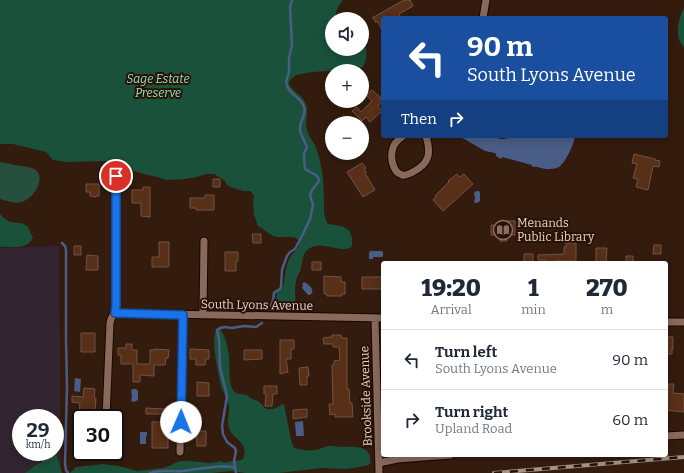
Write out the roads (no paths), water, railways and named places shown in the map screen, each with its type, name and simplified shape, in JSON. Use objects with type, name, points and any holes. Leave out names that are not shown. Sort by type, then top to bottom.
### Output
[{"type":"street","points":[[483,16],[486,0]]},
{"type":"street","points":[[401,138],[392,149],[392,157],[396,171],[404,175],[408,175],[423,166],[427,161],[429,151],[426,138]]},
{"type":"street","points":[[106,409],[110,323],[111,318],[115,313],[116,306],[116,176]]},
{"type":"street","points":[[203,315],[204,241]]},
{"type":"street","name":"South Lyons Avenue","points":[[115,313],[381,318]]},
{"type":"street","points":[[180,452],[183,315]]},
{"type":"street","name":"Brookside Avenue","points":[[375,318],[379,473]]},
{"type":"street","points":[[668,322],[684,322]]},
{"type":"street","points":[[668,436],[684,435]]},
{"type":"street","points":[[379,463],[397,459],[424,457]]},
{"type":"water","points":[[462,138],[574,138],[569,153],[562,165],[552,169],[532,167],[532,165],[502,157],[501,159],[496,156],[495,153],[485,151]]},
{"type":"water","points":[[479,191],[480,193],[480,201],[475,203],[474,193]]},
{"type":"water","points":[[370,251],[381,251],[383,252],[383,256],[369,259]]},
{"type":"water","points":[[304,282],[312,289],[312,293],[310,295],[308,295],[302,288],[302,284]]},
{"type":"water","points":[[75,378],[81,379],[80,392],[74,391]]},
{"type":"water","points":[[132,389],[136,389],[138,391],[138,400],[134,402],[131,401]]},
{"type":"water","points":[[303,421],[304,436],[296,436],[295,422]]},
{"type":"water","points":[[140,432],[147,432],[146,444],[140,444]]},
{"type":"waterway","points":[[270,308],[274,293],[281,287],[282,270],[287,256],[295,249],[310,219],[313,205],[310,195],[319,181],[317,176],[305,169],[304,153],[307,147],[300,131],[305,110],[300,100],[289,90],[286,82],[289,72],[289,58],[292,45],[290,7],[292,0]]},
{"type":"waterway","points":[[62,243],[66,250],[67,387],[65,464],[68,473]]},
{"type":"waterway","points":[[236,473],[234,461],[236,451],[235,448],[227,442],[223,434],[222,426],[227,396],[220,367],[219,339],[217,330],[225,327],[256,327],[262,323]]},
{"type":"waterway","points":[[150,473],[158,471],[182,471],[217,466],[235,468]]},
{"type":"railway","points":[[494,473],[684,457]]},
{"type":"place","name":"Menands Public Library","points":[[503,230]]},
{"type":"park label","name":"Sage Estate Preserve","points":[[158,86]]}]
